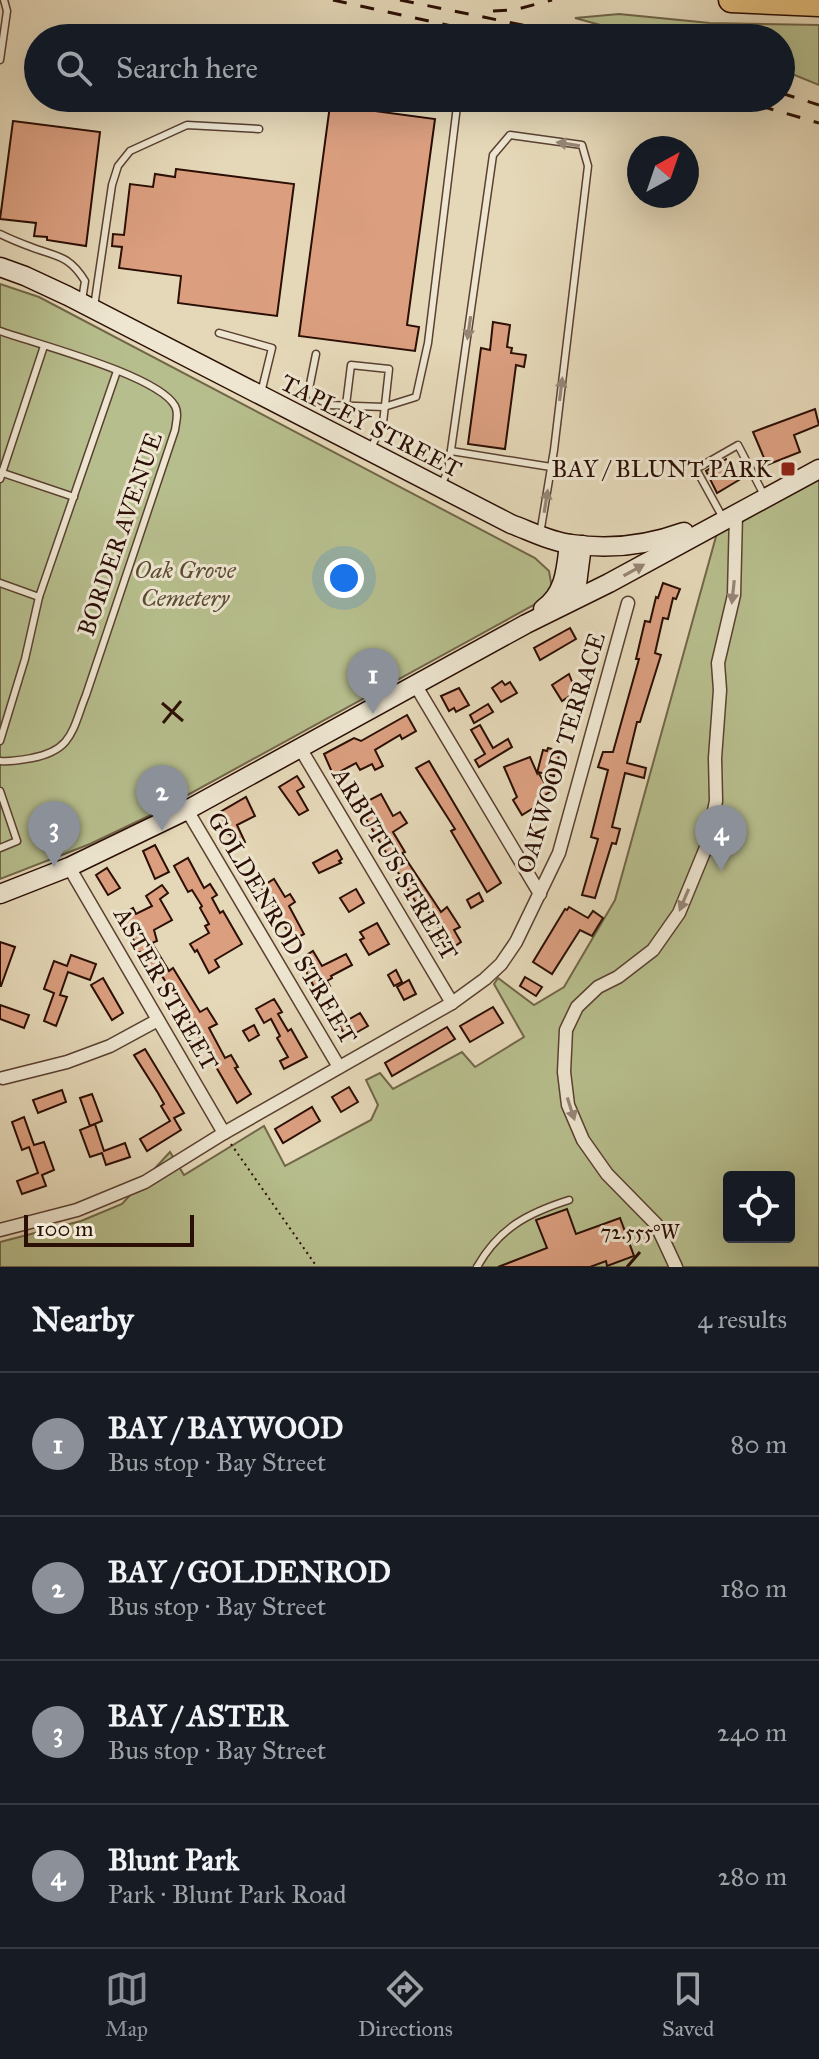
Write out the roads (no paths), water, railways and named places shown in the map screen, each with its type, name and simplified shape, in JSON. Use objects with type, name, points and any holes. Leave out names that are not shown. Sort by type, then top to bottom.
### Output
[{"type":"highway","points":[[731,0],[819,4]]},
{"type":"main road","name":"TAPLEY STREET","points":[[0,267],[88,307],[439,489],[511,524],[540,534],[576,545],[627,546],[662,540],[729,516]]},
{"type":"main road","points":[[0,894],[69,867],[187,810],[526,624],[819,469]]},
{"type":"main road","points":[[565,605],[576,592],[576,545]]},
{"type":"main road","points":[[526,624],[557,596],[576,545]]},
{"type":"street","points":[[676,1267],[656,1224],[607,1174],[583,1140],[568,1105],[564,1072],[566,1030],[577,1007],[598,987],[618,977],[653,950],[679,913],[707,845],[716,801],[718,663],[734,595],[729,516]]},
{"type":"street","name":"OAKWOOD TERRACE","points":[[0,1230],[77,1210],[145,1182],[224,1133],[452,1003],[501,964],[516,942],[559,853],[628,603]]},
{"type":"street","points":[[416,686],[521,867],[540,894]]},
{"type":"street","name":"ARBUTUS STREET","points":[[300,748],[452,1003]]},
{"type":"street","name":"GOLDENROD STREET","points":[[187,810],[339,1067]]},
{"type":"street","name":"ASTER STREET","points":[[69,867],[224,1133]]},
{"type":"street","points":[[3,1078],[67,1062],[110,1046],[158,1020]]},
{"type":"lane","points":[[0,60],[7,11],[4,0]]},
{"type":"lane","points":[[316,354],[311,393],[328,405],[384,407],[416,397],[432,314],[456,112]]},
{"type":"lane","points":[[88,307],[112,185],[118,166],[130,151],[187,125],[259,129]]},
{"type":"lane","points":[[439,489],[448,471],[493,155],[510,135],[582,145],[588,166],[540,534]]},
{"type":"lane","points":[[0,234],[60,255],[71,262],[85,281],[88,307]]},
{"type":"lane","name":"BORDER AVENUE","points":[[0,331],[146,383],[169,399],[175,405],[177,414],[175,430],[98,651],[86,695],[68,738],[64,745],[50,754],[0,761]]},
{"type":"lane","points":[[219,333],[272,348],[260,396]]},
{"type":"lane","points":[[44,346],[1,475],[74,497]]},
{"type":"lane","points":[[346,405],[351,365],[389,369],[383,423],[369,451]]},
{"type":"lane","points":[[0,741],[25,659],[39,597],[117,371]]},
{"type":"lane","points":[[729,516],[696,469],[738,445],[766,498]]},
{"type":"lane","points":[[451,451],[551,467]]},
{"type":"lane","points":[[0,583],[39,597]]},
{"type":"lane","points":[[0,791],[17,841],[0,848]]},
{"type":"lane","points":[[477,1267],[491,1243],[510,1227],[531,1214],[569,1200]]},
{"type":"railway","points":[[333,0],[442,24]]},
{"type":"railway","points":[[400,0],[517,24]]},
{"type":"railway","points":[[493,11],[514,10],[552,0]]},
{"type":"railway","points":[[795,97],[819,105]]},
{"type":"railway","points":[[781,112],[819,123]]},
{"type":"place","name":"BAY / BLUNT PARK","points":[[788,469]]},
{"type":"place","name":"BAY / BAYWOOD","points":[[373,714]]},
{"type":"place","name":"BAY / GOLDENROD","points":[[162,831]]},
{"type":"place","name":"BAY / ASTER","points":[[54,867]]},
{"type":"place","name":"Blunt Park","points":[[721,871]]},
{"type":"park label","name":"Oak Grove Cemetery","points":[[185,584]]}]
